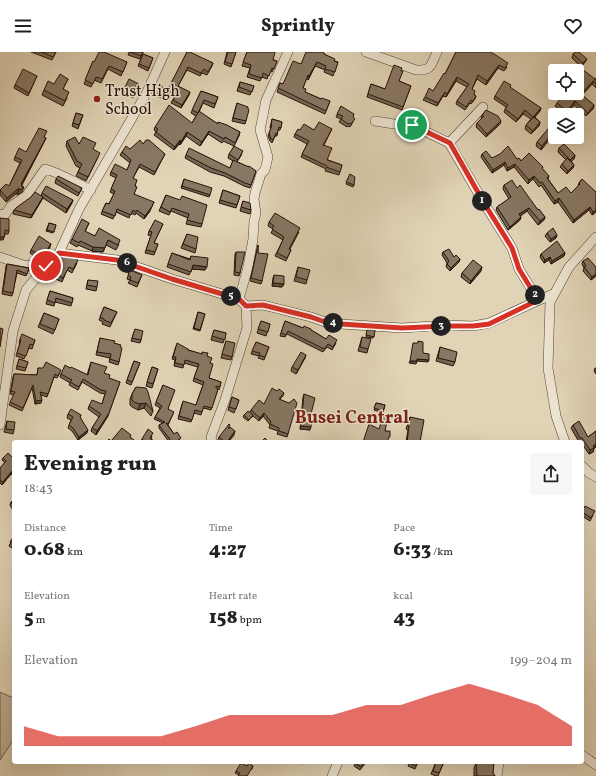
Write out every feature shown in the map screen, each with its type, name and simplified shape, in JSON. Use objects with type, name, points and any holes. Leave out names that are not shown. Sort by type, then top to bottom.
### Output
[{"type":"street","points":[[0,425],[13,331],[26,290],[59,253],[79,209],[146,94],[165,52]]},
{"type":"street","points":[[239,299],[248,267],[253,239],[256,214],[254,199],[255,194],[261,174],[265,170],[268,157],[260,130],[266,100],[288,52]]},
{"type":"street","points":[[366,52],[416,70],[424,70],[431,67],[437,52]]},
{"type":"street","points":[[450,143],[483,106]]},
{"type":"street","points":[[375,121],[412,125],[450,143],[484,203],[512,248],[519,269],[538,300]]},
{"type":"street","points":[[0,214],[4,216],[11,206],[26,196],[45,169],[58,172],[76,184],[91,190]]},
{"type":"street","points":[[564,440],[556,416],[548,368],[550,302],[569,267],[596,237]]},
{"type":"street","points":[[59,253],[117,260],[172,279],[239,299],[246,306],[247,328],[225,400],[211,437],[212,440]]},
{"type":"street","points":[[0,257],[23,265],[46,266]]},
{"type":"street","points":[[246,306],[263,305],[311,317],[328,323],[402,328],[473,326],[489,324],[555,293]]},
{"type":"street","points":[[584,468],[596,477]]},
{"type":"street","points":[[584,756],[596,765]]},
{"type":"street","points":[[332,776],[337,764]]},
{"type":"street","points":[[497,776],[499,764]]},
{"type":"shaded area","points":[[0,692],[12,697],[12,742],[0,760]]},
{"type":"building","points":[[41,52],[56,52],[53,57]]},
{"type":"building","points":[[99,52],[104,52],[127,62],[123,72],[109,66],[102,79],[96,77],[93,84],[85,80],[93,61],[94,62]]},
{"type":"building","points":[[130,52],[143,52],[141,56]]},
{"type":"building","points":[[187,52],[213,63],[208,72],[204,69],[201,73],[188,67],[178,86],[190,92],[182,105],[173,100],[177,93],[169,87]]},
{"type":"building","points":[[228,52],[236,52],[232,64],[225,62]]},
{"type":"building","points":[[247,52],[275,52],[273,60],[277,61],[269,76],[263,73],[262,78],[249,74],[251,65],[243,62]]},
{"type":"building","points":[[306,52],[323,52],[324,54],[335,59],[334,61],[338,62],[335,72],[325,69],[326,66],[317,62],[309,76],[308,75],[303,88],[306,89],[305,92],[330,101],[326,111],[278,88],[280,83],[283,84],[293,61],[301,64]]},
{"type":"building","points":[[456,52],[491,52],[508,63],[505,68],[499,65],[487,81],[478,75],[472,89],[475,91],[474,95],[476,96],[466,107],[457,101],[469,84],[457,77],[447,94],[445,92],[438,103],[425,97],[429,88],[433,91],[444,73],[445,74]]},
{"type":"building","points":[[575,52],[579,52],[587,59],[583,63],[573,54]]},
{"type":"building","points":[[143,54],[153,58],[149,68],[139,64]]},
{"type":"building","points":[[394,65],[402,68],[401,71],[403,71],[399,81],[411,86],[403,107],[368,94],[371,84],[385,89]]},
{"type":"building","points":[[23,69],[37,76],[29,93],[15,85]]},
{"type":"building","points":[[584,71],[595,79],[584,91]]},
{"type":"building","points":[[60,74],[68,79],[63,89],[69,92],[65,101],[44,90],[48,81],[54,84]]},
{"type":"building","points":[[129,79],[139,84],[135,94],[124,89]]},
{"type":"building","points":[[504,81],[511,85],[510,87],[541,108],[533,117],[525,110],[518,119],[505,109],[508,105],[495,96]]},
{"type":"building","points":[[240,82],[254,86],[252,92],[239,87]]},
{"type":"building","points":[[161,86],[169,91],[165,96],[158,92]]},
{"type":"building","points":[[201,91],[218,97],[215,104],[204,100],[198,113],[192,110]]},
{"type":"building","points":[[584,97],[594,105],[588,113],[575,101],[569,108],[563,108],[557,103],[560,100],[584,100]]},
{"type":"building","points":[[237,103],[248,107],[249,110],[246,121],[233,118]]},
{"type":"building","points":[[169,105],[192,123],[199,111],[218,124],[218,122],[227,125],[240,132],[235,143],[225,137],[224,139],[209,131],[202,142],[187,132],[181,142],[180,140],[175,147],[156,132],[158,129],[155,127]]},
{"type":"building","points":[[341,106],[354,114],[353,117],[355,119],[351,124],[348,124],[341,119],[343,116],[337,114]]},
{"type":"building","points":[[486,110],[498,116],[501,121],[487,134],[477,123],[484,116],[482,115]]},
{"type":"building","points":[[76,113],[83,115],[79,125],[73,123]]},
{"type":"building","points":[[534,117],[540,122],[533,131],[526,125]]},
{"type":"building","points":[[272,119],[282,122],[281,128],[279,127],[273,140],[271,139],[269,133],[272,125]]},
{"type":"building","points":[[319,122],[332,129],[323,145],[332,148],[327,160],[342,165],[340,172],[326,167],[327,166],[302,154],[309,141],[295,134],[304,124],[314,130]]},
{"type":"building","points":[[39,128],[47,131],[44,137],[46,138],[21,184],[21,186],[24,187],[18,191],[19,188],[7,198],[0,190],[6,184],[9,186],[22,160],[15,157],[19,148],[26,152]]},
{"type":"building","points":[[548,129],[548,138],[542,146],[537,142]]},
{"type":"building","points":[[75,137],[79,144],[83,137],[96,143],[93,149],[100,153],[88,177],[78,172],[82,164],[77,161],[67,141]]},
{"type":"building","points":[[140,140],[143,144],[146,140],[149,140],[165,154],[155,172],[140,164],[133,178],[137,180],[135,186],[137,187],[134,194],[154,202],[151,208],[145,216],[137,210],[136,212],[133,210],[131,215],[117,209],[115,216],[102,211],[106,203],[109,204],[115,191],[111,189],[117,175],[111,172],[115,164],[127,170],[131,160],[122,152],[126,146],[130,149]]},
{"type":"building","points":[[564,144],[575,155],[570,160],[559,148]]},
{"type":"building","points":[[234,146],[243,151],[238,160],[229,154]]},
{"type":"building","points":[[508,146],[517,159],[519,158],[521,161],[529,153],[543,167],[542,168],[549,176],[547,178],[558,193],[566,187],[571,193],[580,184],[579,183],[582,179],[596,192],[596,210],[593,212],[590,207],[574,220],[559,198],[555,201],[542,182],[540,183],[534,176],[529,180],[515,164],[508,168],[505,162],[493,170],[482,154],[486,151],[492,158],[500,154]]},
{"type":"building","points":[[189,148],[230,168],[233,160],[249,166],[256,171],[251,185],[211,168],[186,155]]},
{"type":"building","points":[[567,158],[574,165],[568,171],[562,164]]},
{"type":"building","points":[[350,174],[355,177],[354,185],[346,182]]},
{"type":"building","points":[[58,176],[82,188],[79,193],[56,179]]},
{"type":"building","points":[[184,179],[212,188],[210,195],[182,186]]},
{"type":"building","points":[[512,180],[517,188],[520,185],[538,210],[539,209],[545,217],[540,221],[529,208],[519,214],[521,217],[510,227],[497,207],[511,197],[504,185]]},
{"type":"building","points":[[46,186],[73,200],[67,209],[42,193]]},
{"type":"building","points":[[223,190],[240,196],[237,205],[220,200]]},
{"type":"building","points":[[35,192],[43,197],[32,215],[14,210],[31,197]]},
{"type":"building","points":[[166,195],[180,200],[182,196],[207,205],[202,224],[187,220],[189,214],[172,208],[170,212],[161,207]]},
{"type":"building","points":[[243,201],[250,203],[251,210],[241,207]]},
{"type":"building","points":[[275,213],[300,228],[289,249],[291,250],[287,258],[277,253],[284,237],[272,229],[274,226],[269,222]]},
{"type":"building","points":[[0,218],[9,219],[9,231],[5,230],[4,237],[0,237]]},
{"type":"building","points":[[82,219],[89,223],[85,231],[95,236],[99,228],[120,240],[118,245],[108,240],[105,248],[93,247],[80,241],[79,243],[72,239]]},
{"type":"building","points":[[155,220],[163,224],[154,243],[158,244],[155,252],[146,250],[152,232],[149,231]]},
{"type":"building","points":[[49,223],[56,225],[54,232],[47,230]]},
{"type":"building","points":[[553,228],[557,235],[551,239],[547,233]]},
{"type":"building","points":[[187,234],[198,237],[196,249],[183,244]]},
{"type":"building","points":[[39,236],[51,244],[43,256],[31,250]]},
{"type":"building","points":[[557,241],[565,253],[552,261],[550,257],[545,260],[541,254]]},
{"type":"building","points":[[258,245],[258,253],[268,254],[262,281],[251,278]]},
{"type":"building","points":[[449,249],[454,257],[456,255],[460,259],[451,268],[447,264],[449,261],[443,252]]},
{"type":"building","points":[[236,252],[245,252],[240,273],[235,272]]},
{"type":"building","points":[[172,253],[190,260],[191,256],[208,258],[207,267],[193,265],[191,272],[168,264]]},
{"type":"building","points":[[62,256],[74,257],[78,260],[73,269],[69,267],[63,278],[50,272],[54,264]]},
{"type":"building","points":[[588,258],[596,267],[596,274],[592,277],[584,267],[586,266],[583,261]]},
{"type":"building","points":[[473,260],[482,267],[471,281],[462,273]]},
{"type":"building","points":[[7,264],[29,268],[27,274],[17,270],[13,293],[3,291]]},
{"type":"building","points":[[298,267],[310,270],[307,280],[296,277]]},
{"type":"building","points":[[130,270],[142,275],[138,283],[130,280],[131,277],[128,275]]},
{"type":"building","points":[[274,275],[284,276],[284,284],[273,283]]},
{"type":"building","points":[[88,280],[98,281],[97,287],[87,285]]},
{"type":"building","points":[[50,291],[73,298],[72,303],[56,298],[55,303],[47,300]]},
{"type":"building","points":[[104,307],[117,312],[111,323],[100,317]]},
{"type":"building","points":[[198,312],[205,314],[200,330],[194,328]]},
{"type":"building","points":[[44,313],[59,319],[55,330],[40,324]]},
{"type":"building","points":[[261,321],[270,324],[268,332],[258,329]]},
{"type":"building","points":[[285,321],[303,328],[304,326],[311,329],[326,339],[329,335],[337,340],[333,347],[328,344],[324,349],[288,331],[286,335],[281,333]]},
{"type":"building","points":[[0,328],[3,329],[0,347]]},
{"type":"building","points":[[135,329],[143,331],[141,340],[132,338]]},
{"type":"building","points":[[214,330],[226,333],[225,340],[212,336]]},
{"type":"building","points":[[367,330],[375,330],[374,337],[366,335]]},
{"type":"building","points":[[22,334],[35,340],[33,345],[30,344],[26,356],[17,353]]},
{"type":"building","points":[[362,337],[371,339],[368,349],[360,347]]},
{"type":"building","points":[[100,338],[115,341],[114,343],[121,345],[120,347],[122,348],[119,362],[110,359],[111,354],[97,352]]},
{"type":"building","points":[[226,341],[235,343],[232,357],[222,354]]},
{"type":"building","points":[[418,341],[423,342],[423,353],[429,354],[429,360],[417,359],[417,361],[410,361],[413,343],[418,343]]},
{"type":"building","points":[[256,342],[269,347],[265,357],[259,355],[260,353],[252,351]]},
{"type":"building","points":[[177,343],[188,350],[202,354],[202,352],[208,353],[207,356],[212,358],[210,363],[213,364],[209,378],[221,382],[220,387],[216,386],[218,389],[212,408],[204,406],[202,412],[195,410],[192,420],[179,416],[183,401],[196,405],[204,382],[194,378],[199,364],[185,360],[184,365],[175,363],[176,357],[173,357]]},
{"type":"building","points":[[440,347],[457,352],[455,362],[438,358]]},
{"type":"building","points":[[301,352],[306,355],[298,370],[292,367]]},
{"type":"building","points":[[19,359],[28,362],[26,368],[17,366]]},
{"type":"building","points":[[134,361],[140,363],[132,382],[127,380]]},
{"type":"building","points":[[46,362],[61,370],[58,376],[55,374],[48,394],[40,392],[42,400],[36,401],[33,385],[23,408],[10,402],[15,392],[11,391],[14,374],[37,375],[38,368],[43,368]]},
{"type":"building","points":[[91,362],[107,367],[104,373],[110,375],[109,378],[120,382],[109,413],[97,431],[92,428],[101,414],[89,406],[92,400],[102,404],[106,391],[101,390],[83,379],[79,387],[70,382],[72,380],[61,374],[65,365],[88,375]]},
{"type":"building","points":[[152,367],[158,369],[153,384],[147,382]]},
{"type":"building","points":[[163,385],[175,390],[168,409],[174,412],[168,424],[166,423],[174,434],[177,432],[181,438],[178,440],[170,440],[159,425],[165,422],[155,417],[162,406],[156,402]]},
{"type":"building","points":[[136,387],[146,388],[153,411],[146,403],[140,404],[132,400],[132,394]]},
{"type":"building","points":[[272,388],[277,391],[279,389],[284,393],[279,399],[289,403],[294,399],[297,403],[288,434],[279,431],[279,428],[270,424],[271,422],[264,413],[260,418],[251,410],[259,400],[264,404]]},
{"type":"building","points":[[304,394],[315,398],[310,418],[312,418],[311,427],[301,426]]},
{"type":"building","points":[[232,397],[239,400],[236,409],[229,407]]},
{"type":"building","points":[[376,403],[385,405],[383,411],[374,408]]},
{"type":"building","points":[[71,409],[81,415],[80,417],[88,430],[79,437],[69,425],[73,417],[68,414]]},
{"type":"building","points":[[248,411],[253,415],[249,420],[244,415]]},
{"type":"building","points":[[383,416],[388,417],[385,431],[390,431],[390,437],[388,440],[364,440],[369,424],[379,429]]},
{"type":"building","points":[[410,417],[424,420],[420,440],[407,440]]},
{"type":"building","points":[[7,421],[15,422],[14,430],[6,429]]},
{"type":"building","points":[[579,421],[588,437],[596,431],[596,444],[593,446],[594,448],[590,450],[584,440],[580,438],[573,425]]},
{"type":"building","points":[[229,424],[228,429],[230,427],[235,431],[228,440],[223,440],[219,437]]},
{"type":"building","points":[[122,428],[131,435],[130,437],[134,440],[112,440]]},
{"type":"building","points":[[148,429],[153,433],[150,438],[152,440],[142,439]]},
{"type":"building","points":[[8,453],[12,457],[12,471],[3,482],[0,480],[0,468],[6,461],[3,458]]},
{"type":"building","points":[[585,506],[595,511],[591,518],[584,513]]},
{"type":"building","points":[[240,764],[247,766],[250,764],[253,766],[247,776],[238,776],[240,773],[236,771]]},
{"type":"building","points":[[356,764],[363,764],[361,767]]},
{"type":"building","points":[[435,764],[443,764],[439,773],[433,771]]},
{"type":"building","points":[[476,764],[494,764],[493,773],[495,776],[477,776]]},
{"type":"place","name":"Trust High School","points":[[97,99]]},
{"type":"district","name":"Busei Central","points":[[352,417]]},
{"type":"route","points":[[46,266],[59,253],[117,260],[172,279],[239,299],[246,306],[263,305],[311,317],[328,323],[380,327],[402,328],[473,326],[489,324],[538,300],[519,269],[512,248],[484,203],[450,143],[412,125]]}]
